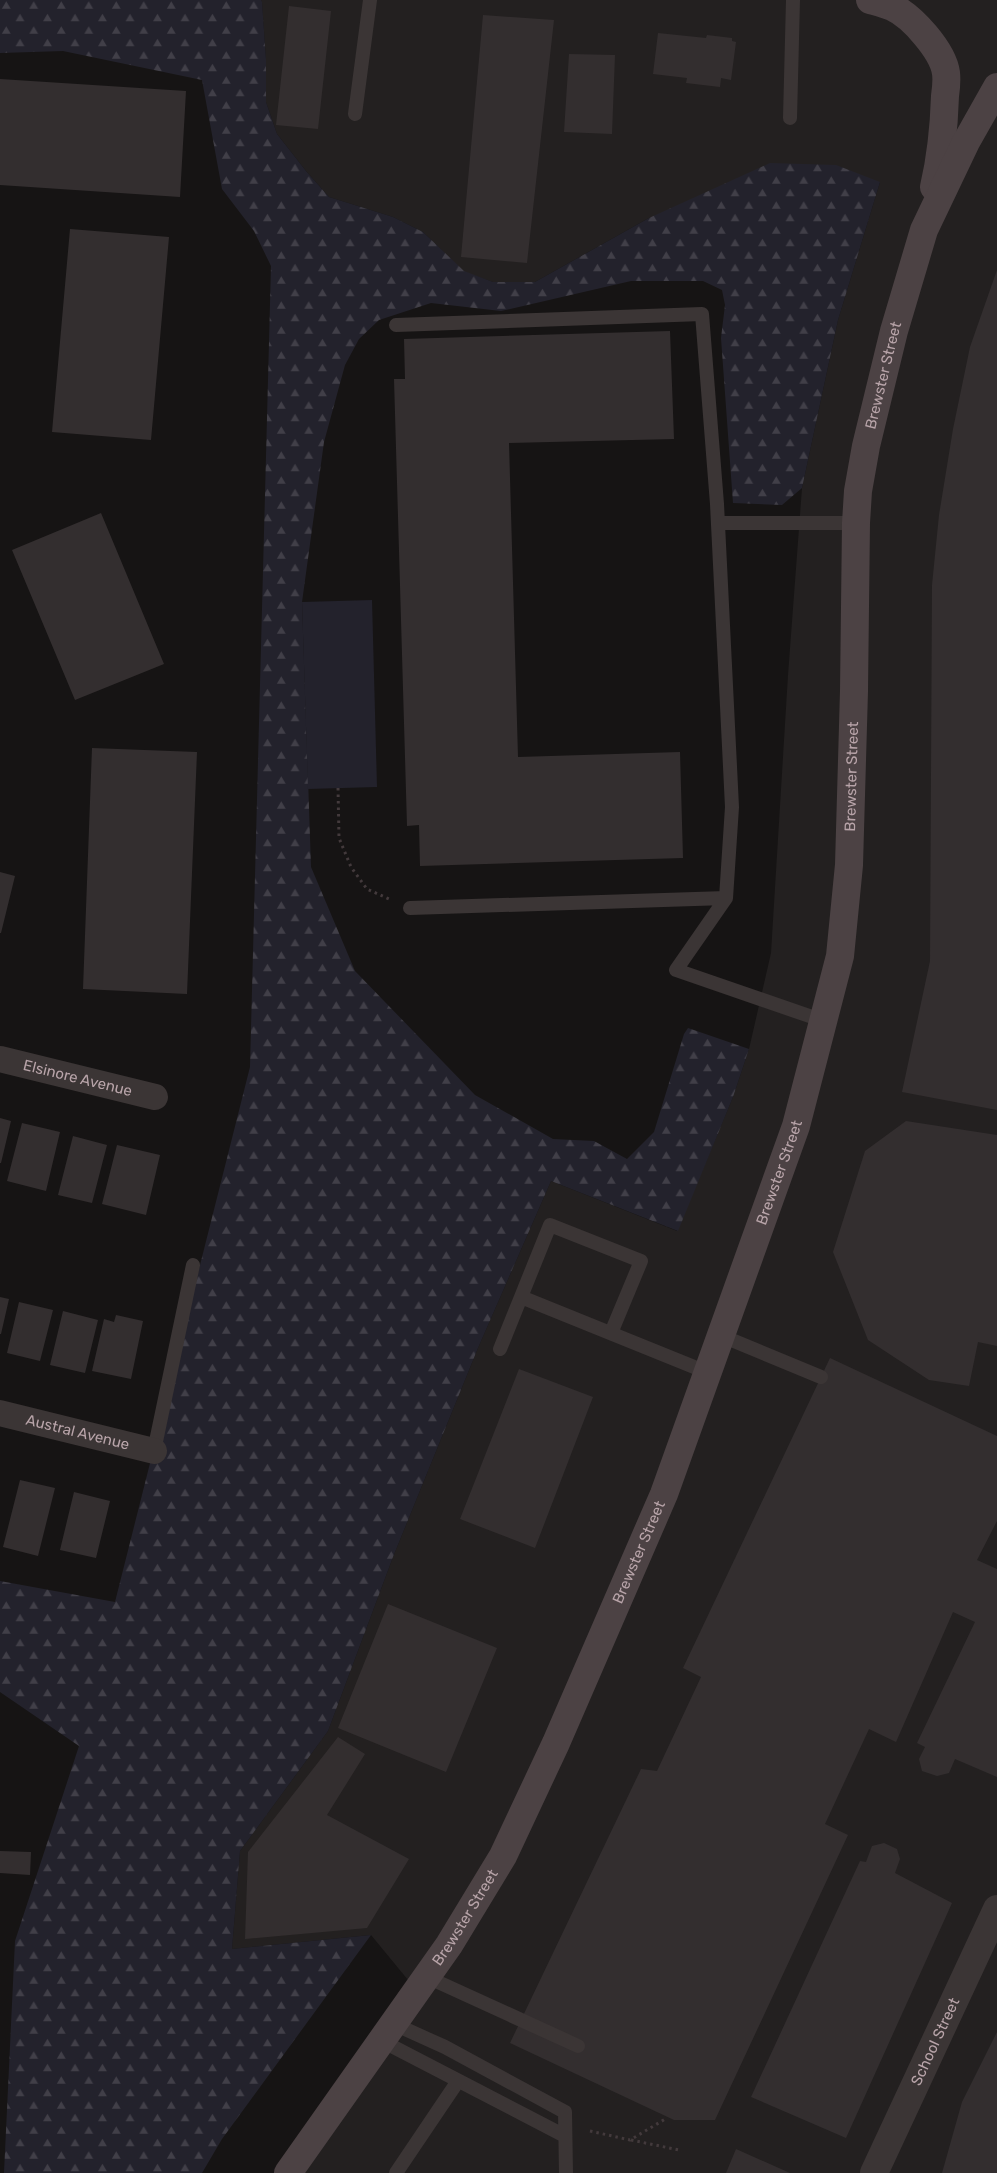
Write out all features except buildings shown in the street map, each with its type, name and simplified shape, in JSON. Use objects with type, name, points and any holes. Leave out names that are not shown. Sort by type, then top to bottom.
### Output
[{"type":"main road","points":[[870,0],[894,8],[922,31],[937,48],[946,73],[945,115],[939,165],[924,230]]},
{"type":"main road","name":"Brewster Street","points":[[288,2173],[427,1977],[503,1856],[552,1752],[664,1494],[709,1373],[796,1126],[840,956],[849,865],[856,523],[858,491],[866,446],[894,331],[924,230],[966,142],[997,87]]},
{"type":"street","name":"Elsinore Avenue","points":[[0,1059],[155,1097]]},
{"type":"street","name":"Austral Avenue","points":[[0,1412],[154,1450]]},
{"type":"street","name":"School Street","points":[[874,2173],[997,1909]]},
{"type":"lane","points":[[355,114],[370,0]]},
{"type":"lane","points":[[790,118],[793,0]]},
{"type":"lane","points":[[396,326],[702,314],[718,523],[732,807],[726,898],[676,970],[824,1021]]},
{"type":"lane","points":[[718,523],[856,523]]},
{"type":"lane","points":[[410,908],[726,898]]},
{"type":"lane","points":[[500,1349],[550,1225],[640,1262],[612,1333]]},
{"type":"lane","points":[[154,1450],[193,1265]]},
{"type":"lane","points":[[521,1298],[709,1373]]},
{"type":"lane","points":[[722,1336],[821,1378]]},
{"type":"lane","points":[[427,1977],[578,2046]]},
{"type":"lane","points":[[388,2032],[458,2081],[565,2130]]},
{"type":"lane","points":[[388,2032],[446,2047],[565,2112],[566,2173]]},
{"type":"lane","points":[[396,2173],[458,2081]]},
{"type":"path","points":[[338,788],[339,838],[351,866],[367,889],[410,908]]},
{"type":"path","points":[[630,2140],[667,2118]]},
{"type":"path","points":[[565,2130],[679,2150]]},
{"type":"shaded area","points":[[261,0],[997,0],[997,2173],[293,2173],[422,1997],[371,1935],[232,1949],[240,1851],[328,1731],[393,1557],[478,1348],[551,1181],[677,1231],[733,1097],[749,1049],[771,953],[788,675],[802,488],[838,320],[880,182],[649,218],[535,282],[493,282],[464,272],[423,232],[393,217],[329,197],[306,171],[277,134],[266,102],[266,60]]},
{"type":"green space","points":[[0,0],[261,0],[266,60],[266,102],[277,134],[306,171],[329,197],[393,217],[423,232],[464,271],[493,282],[535,282],[649,218],[770,163],[836,165],[880,182],[838,320],[802,488],[782,505],[733,503],[721,338],[725,305],[722,290],[703,281],[631,281],[501,311],[431,303],[379,320],[359,339],[345,365],[324,442],[302,602],[311,867],[355,971],[475,1095],[553,1139],[594,1141],[627,1159],[654,1132],[684,1034],[688,1028],[749,1049],[733,1097],[678,1231],[551,1181],[478,1348],[393,1557],[328,1731],[240,1851],[232,1949],[371,1935],[222,2139],[202,2173],[4,2173],[15,1941],[79,1746],[0,1692],[0,1581],[115,1602],[250,1067],[271,266],[254,231],[222,189],[202,80],[63,51],[0,53]]},
{"type":"green space","points":[[372,600],[377,787],[308,789],[302,602]]}]
